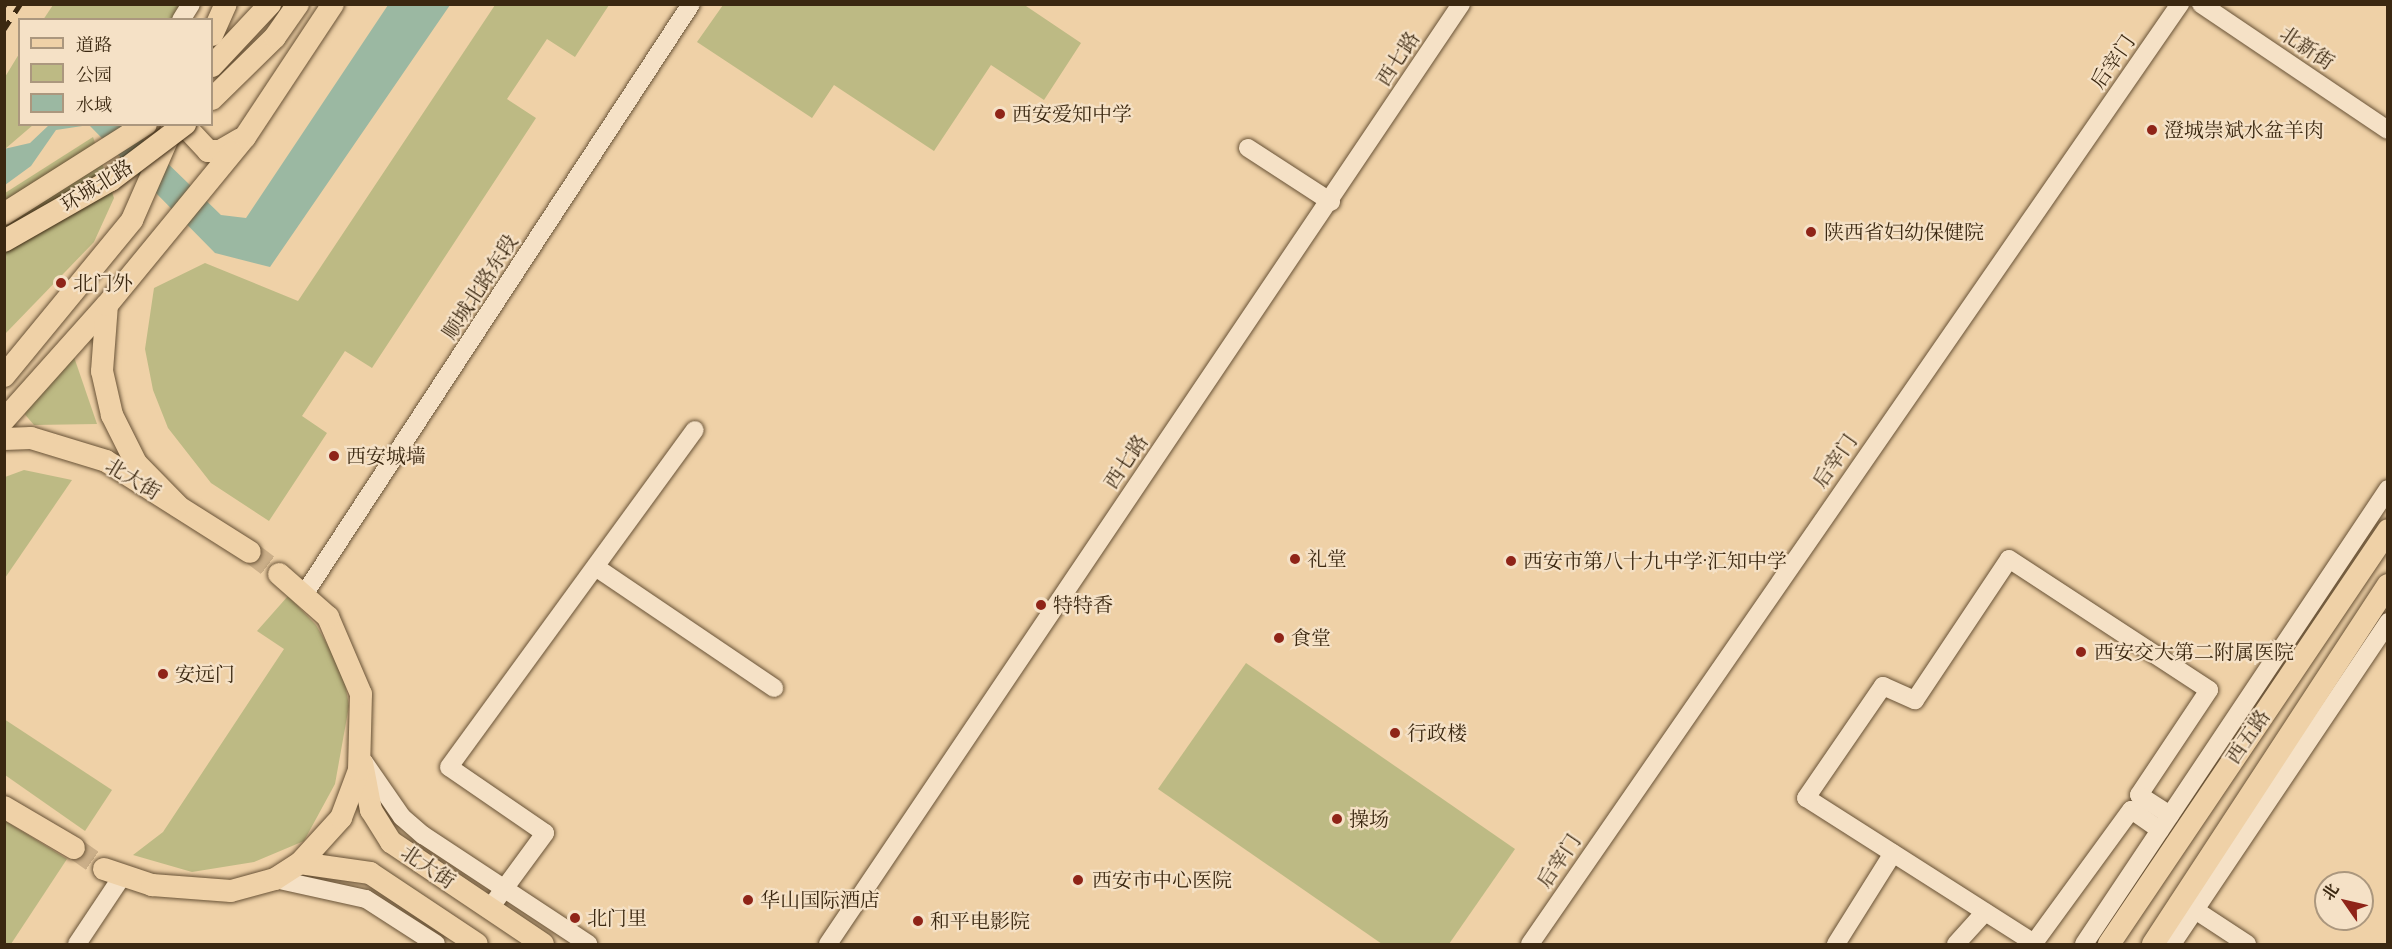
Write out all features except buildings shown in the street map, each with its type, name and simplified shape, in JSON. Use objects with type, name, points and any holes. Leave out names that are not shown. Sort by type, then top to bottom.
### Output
[{"type":"main road","points":[[213,33],[226,4]]},
{"type":"main road","points":[[213,65],[270,4]]},
{"type":"main road","points":[[213,98],[275,38],[298,4]]},
{"type":"main road","points":[[4,420],[107,305],[217,172],[245,136],[333,4]]},
{"type":"main road","name":"环城北路","points":[[4,214],[143,126]]},
{"type":"main road","points":[[4,376],[132,220],[172,126]]},
{"type":"main road","name":"环城北路","points":[[4,241],[111,180],[181,126]]},
{"type":"main road","points":[[186,126],[208,151],[233,146],[245,136]]},
{"type":"main road","points":[[107,305],[102,371],[112,415],[136,463],[178,506]]},
{"type":"main road","name":"北大街","points":[[4,440],[32,438],[80,451],[131,474],[250,552]]},
{"type":"main road","name":"西五路","points":[[2109,945],[2388,530]]},
{"type":"main road","name":"北大街","points":[[279,574],[306,593],[328,617],[348,654],[361,694],[361,756],[371,810],[392,842],[543,945]]},
{"type":"main road","name":"西五路","points":[[2153,945],[2188,906],[2388,585]]},
{"type":"main road","name":"北大街","points":[[113,872],[152,885],[231,891],[275,879],[300,863],[341,818],[361,756]]},
{"type":"main road","points":[[4,807],[74,848]]},
{"type":"main road","name":"北大街","points":[[300,863],[370,873],[477,945]]},
{"type":"street","points":[[182,18],[191,4]]},
{"type":"street","name":"顺城北路东段","points":[[306,593],[692,4]]},
{"type":"street","name":"西七路","points":[[828,945],[1331,202],[1461,4]]},
{"type":"street","name":"后宰门","points":[[1530,945],[2180,4]]},
{"type":"street","name":"北新街","points":[[2200,4],[2388,130]]},
{"type":"street","points":[[1248,148],[1331,202]]},
{"type":"street","points":[[490,908],[545,833],[449,767],[597,568],[695,430]]},
{"type":"street","points":[[2084,945],[2388,489]]},
{"type":"street","points":[[2009,559],[2209,690],[2139,795],[2165,822],[2131,810],[2034,943],[1806,798],[1882,686],[1914,700],[2009,559]]},
{"type":"street","points":[[597,568],[774,688]]},
{"type":"street","points":[[2172,945],[2188,906],[2388,622]]},
{"type":"street","points":[[361,756],[402,817],[588,945]]},
{"type":"street","points":[[1836,945],[1893,853]]},
{"type":"street","points":[[77,945],[113,872]]},
{"type":"street","points":[[275,879],[366,899],[436,945]]},
{"type":"street","points":[[2188,906],[2247,945]]},
{"type":"street","points":[[1956,945],[1985,912]]},
{"type":"green space","points":[[1023,4],[1081,43],[1044,100],[991,65],[934,151],[834,85],[812,118],[697,42],[723,5]]},
{"type":"green space","points":[[53,5],[186,5],[178,18],[44,18]]},
{"type":"green space","points":[[495,5],[609,5],[575,57],[547,39],[507,99],[536,118],[372,368],[345,351],[302,416],[327,433],[269,521],[211,483],[168,428],[153,390],[145,349],[154,288],[205,263],[298,301]]},
{"type":"green space","points":[[18,56],[18,126],[32,126],[5,149],[5,77]]},
{"type":"green space","points":[[93,137],[114,198],[94,242],[5,334],[5,193]]},
{"type":"green space","points":[[73,354],[97,424],[34,425],[22,411]]},
{"type":"green space","points":[[24,470],[72,480],[5,578],[5,477]]},
{"type":"green space","points":[[288,596],[316,625],[343,672],[349,706],[335,784],[304,841],[254,862],[192,872],[133,855],[163,832],[284,649],[257,631]]},
{"type":"green space","name":"操场","points":[[1246,663],[1515,849],[1449,944],[1382,944],[1158,789]]},
{"type":"green space","points":[[4,719],[112,790],[85,831],[5,775]]},
{"type":"green space","points":[[4,820],[67,859],[11,944],[5,944]]},
{"type":"water","points":[[388,5],[450,5],[270,267],[215,253],[90,126],[129,126],[221,215],[246,218]]},
{"type":"water","points":[[48,126],[82,126],[56,130],[31,166],[5,185],[4,149],[30,143]]},
{"type":"tunnel","points":[[250,552],[279,574]]},
{"type":"tunnel","points":[[74,848],[104,869]]},
{"type":"railway","points":[[4,29],[20,4]]},
{"type":"place","name":"西安爱知中学","points":[[1000,114]]},
{"type":"place","name":"澄城崇斌水盆羊肉","points":[[2152,130]]},
{"type":"place","name":"陕西省妇幼保健院","points":[[1811,232]]},
{"type":"place","name":"北门外","points":[[61,283]]},
{"type":"place","name":"西安城墙","points":[[334,456]]},
{"type":"place","name":"礼堂","points":[[1295,559]]},
{"type":"place","name":"西安市第八十九中学·汇知中学","points":[[1511,561]]},
{"type":"place","name":"特特香","points":[[1041,605]]},
{"type":"place","name":"食堂","points":[[1279,638]]},
{"type":"place","name":"西安交大第二附属医院","points":[[2081,652]]},
{"type":"place","name":"安远门","points":[[163,674]]},
{"type":"place","name":"行政楼","points":[[1395,733]]},
{"type":"place","name":"操场","points":[[1337,819]]},
{"type":"place","name":"西安市中心医院","points":[[1078,880]]},
{"type":"place","name":"华山国际酒店","points":[[748,900]]},
{"type":"place","name":"北门里","points":[[575,918]]},
{"type":"place","name":"和平电影院","points":[[918,921]]}]
